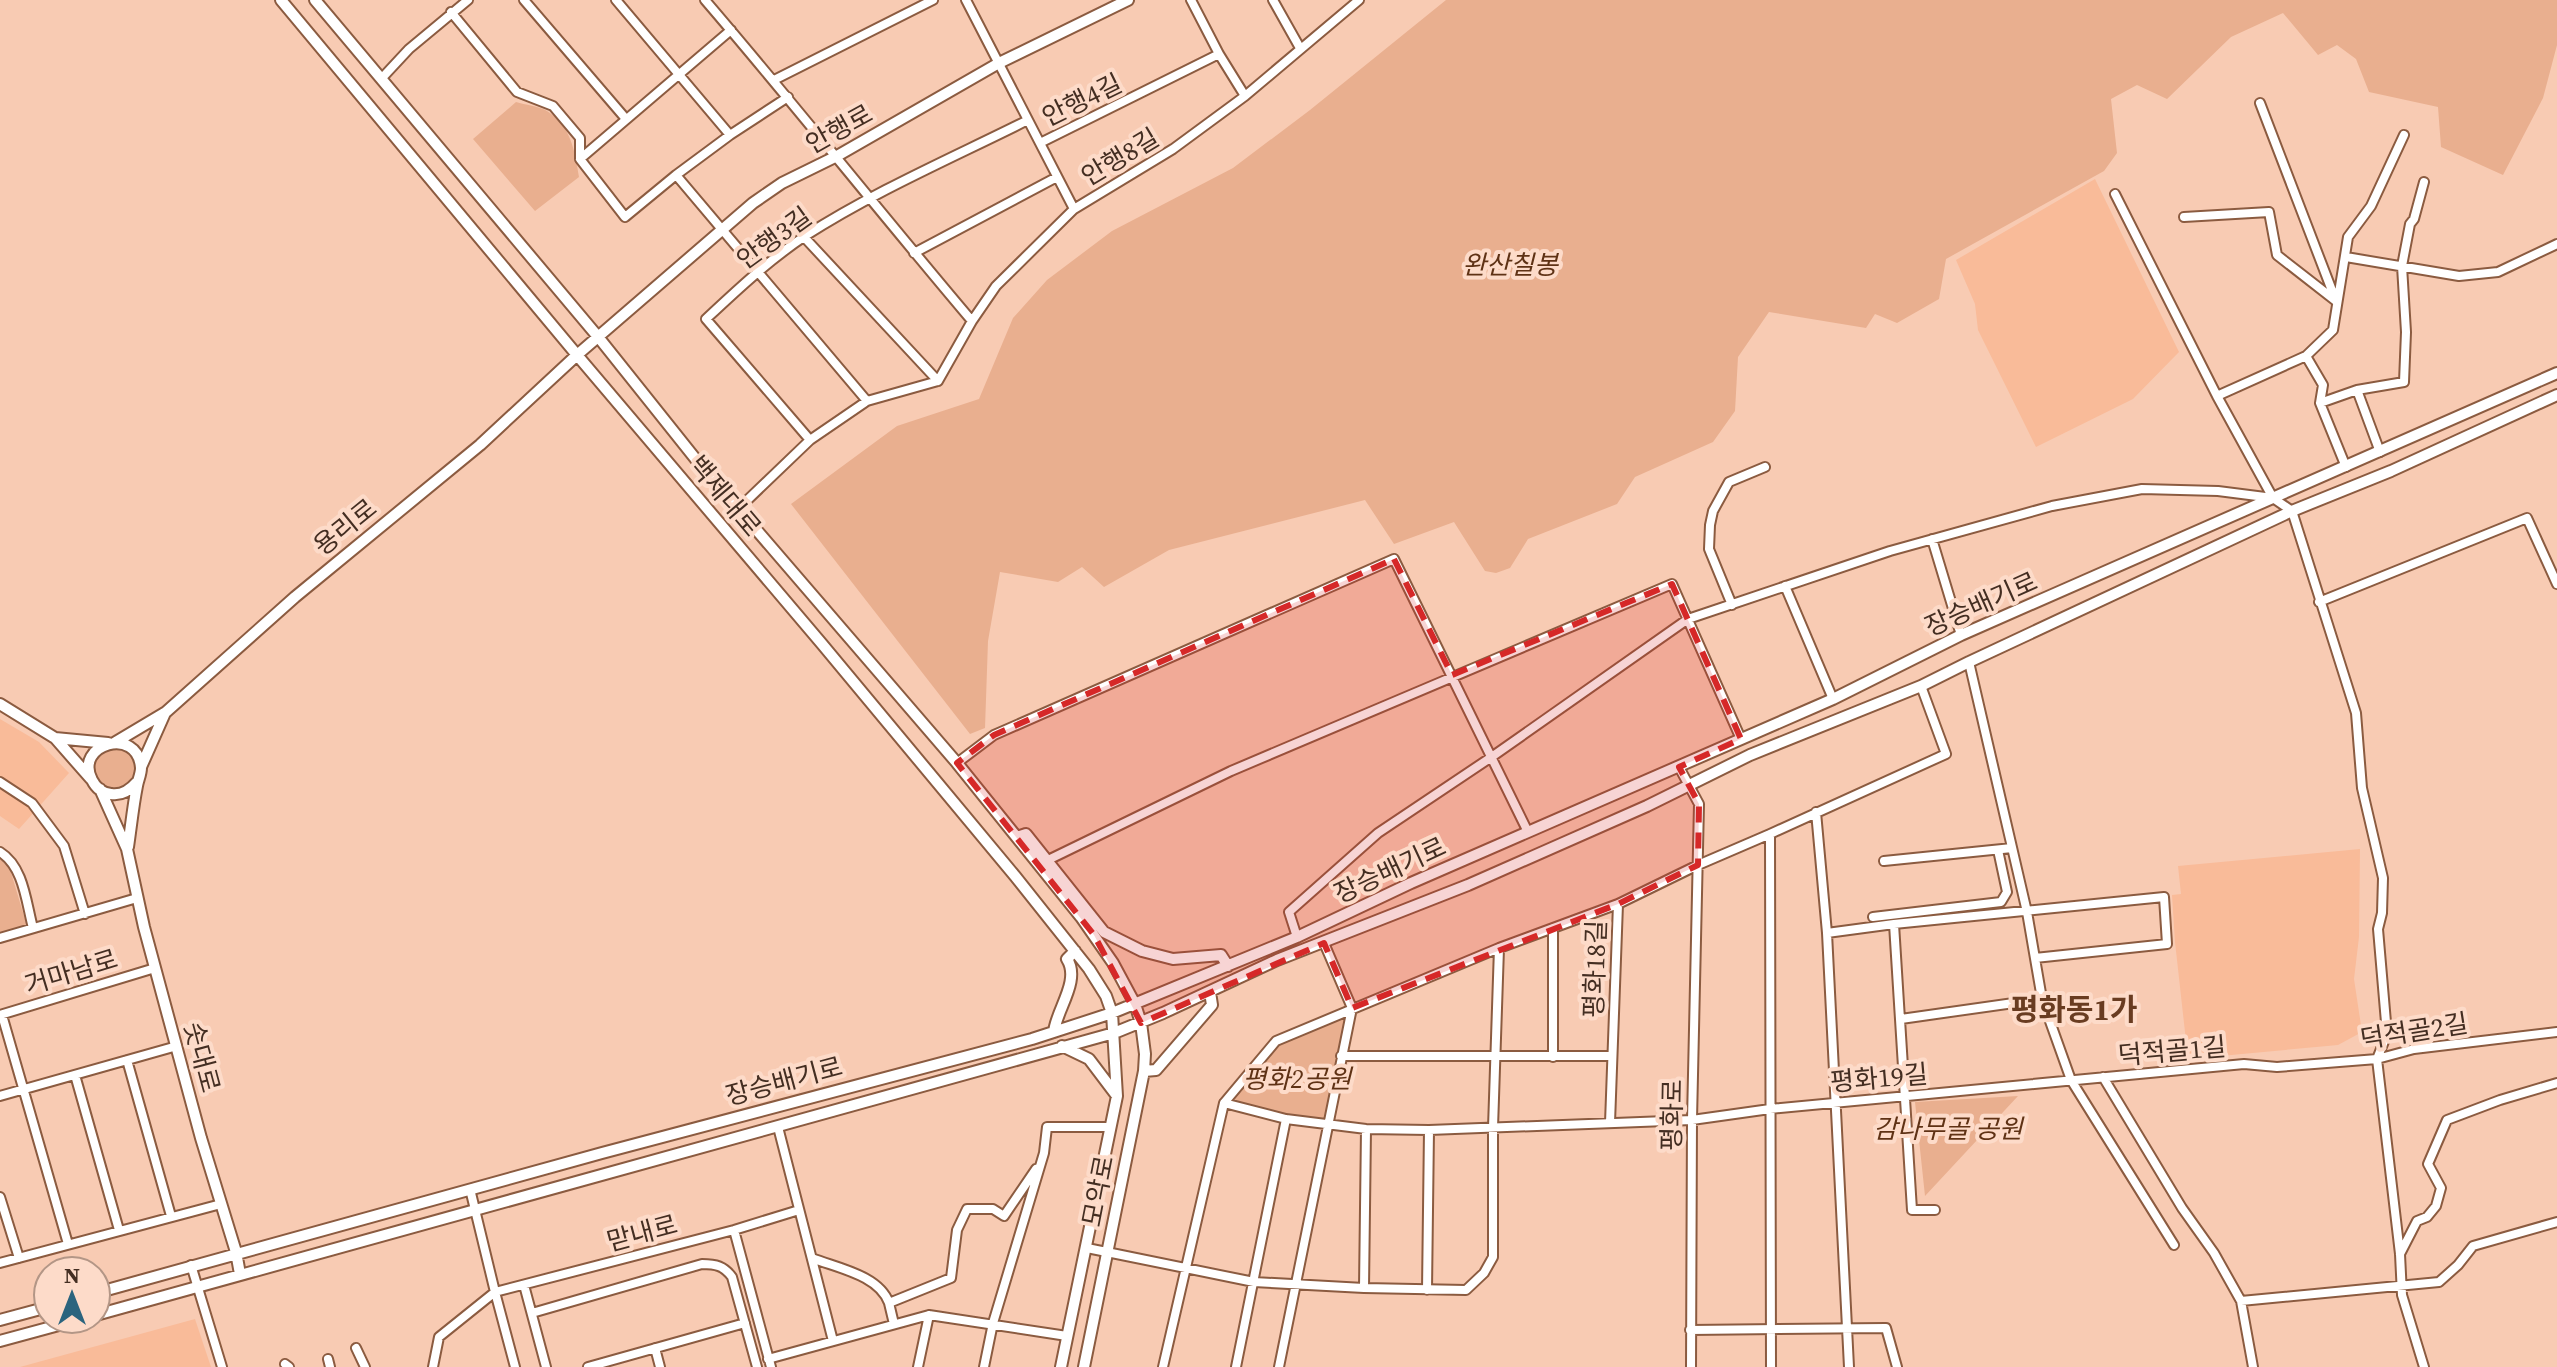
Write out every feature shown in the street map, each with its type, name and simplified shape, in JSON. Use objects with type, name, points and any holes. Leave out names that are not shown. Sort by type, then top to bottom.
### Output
[{"type":"street","name":"백제대로","points":[[281,0],[822,644],[1075,951],[1106,996],[1114,1033]]},
{"type":"street","name":"백제대로","points":[[315,0],[738,509],[1017,837],[1113,963],[1135,1004],[1141,1023]]},
{"type":"street","points":[[382,78],[409,49],[468,0]]},
{"type":"street","points":[[524,0],[626,119]]},
{"type":"street","points":[[616,0],[730,135]]},
{"type":"street","points":[[705,0],[972,321]]},
{"type":"street","points":[[774,80],[933,0]]},
{"type":"street","name":"안행4길","points":[[966,0],[1074,209]]},
{"type":"street","name":"안행로","points":[[599,338],[720,230],[782,183],[837,156],[999,63],[1128,0]]},
{"type":"street","points":[[1191,0],[1245,96]]},
{"type":"street","points":[[1273,0],[1300,48]]},
{"type":"street","name":"안행8길","points":[[938,381],[996,286],[1074,209],[1173,149],[1245,96],[1359,0]]},
{"type":"street","points":[[451,12],[517,92],[553,106],[580,138],[580,159],[625,217],[730,135],[788,97]]},
{"type":"street","points":[[580,159],[731,30]]},
{"type":"street","name":"안행4길","points":[[1040,143],[1219,54]]},
{"type":"street","points":[[2260,103],[2336,301]]},
{"type":"street","name":"안행4길","points":[[975,147],[1028,120]]},
{"type":"street","points":[[2217,396],[2306,356],[2333,330],[2348,237],[2371,206],[2404,135]]},
{"type":"street","name":"안행3길","points":[[810,440],[706,319],[756,272],[804,237],[871,199],[975,147]]},
{"type":"street","points":[[676,175],[867,401]]},
{"type":"street","points":[[914,253],[1057,177]]},
{"type":"street","points":[[2320,403],[2357,390],[2404,382],[2406,332],[2402,266],[2410,224],[2424,182]]},
{"type":"street","points":[[2115,194],[2217,396],[2273,498],[2292,511],[2356,713],[2362,788],[2383,878],[2382,913],[2378,929],[2387,1034],[2377,1059],[2402,1285],[2424,1367]]},
{"type":"street","points":[[2184,217],[2269,212],[2277,255],[2336,301]]},
{"type":"street","points":[[738,509],[810,440],[867,401],[938,381],[804,237]]},
{"type":"street","points":[[2346,257],[2459,276],[2498,272],[2557,244]]},
{"type":"street","name":"용리로","points":[[91,779],[90,761],[97,750],[166,712],[295,597],[480,445],[599,338]]},
{"type":"street","points":[[2306,356],[2323,385],[2320,403],[2346,467]]},
{"type":"street","name":"장승배기로","points":[[112,1288],[236,1252],[1054,1032],[1112,1013],[1297,937],[1411,883],[1833,699],[1961,635],[2557,373]]},
{"type":"street","points":[[2357,390],[2380,452]]},
{"type":"street","name":"장승배기로","points":[[112,1311],[778,1127],[1141,1023],[1277,960],[1468,885],[1690,786],[1750,755],[1921,686],[2292,511],[2391,471],[2557,395]]},
{"type":"street","points":[[1732,605],[1709,549],[1713,511],[1729,482],[1765,467]]},
{"type":"street","points":[[1297,937],[1289,912],[1378,833],[1688,619],[1932,539],[2052,506],[2142,489],[2218,491],[2273,498]]},
{"type":"street","points":[[2319,602],[2527,518],[2557,584]]},
{"type":"street","points":[[1932,539],[1961,635]]},
{"type":"street","points":[[957,763],[994,735],[1394,559],[1528,832]]},
{"type":"street","points":[[1048,860],[1231,771],[1672,584],[1741,739]]},
{"type":"street","points":[[1785,586],[1833,699]]},
{"type":"street","points":[[1969,662],[2027,912],[2042,999],[2071,1080],[2174,1245]]},
{"type":"street","points":[[1618,904],[1946,754],[1921,686]]},
{"type":"street","points":[[0,704],[55,738],[100,789],[127,849]]},
{"type":"street","points":[[127,849],[141,767],[166,712]]},
{"type":"street","points":[[55,738],[129,746],[139,758],[141,767]]},
{"type":"street","name":"평화로","points":[[1679,767],[1699,804],[1692,1120],[1691,1367]]},
{"type":"street","points":[[0,782],[32,803],[64,846],[85,914]]},
{"type":"street","points":[[100,789],[118,795],[137,782]]},
{"type":"street","points":[[1816,812],[1827,933],[1849,1367]]},
{"type":"street","points":[[1017,837],[1026,834],[1104,932],[1142,951],[1173,959],[1221,955],[1228,966]]},
{"type":"street","points":[[1770,834],[1771,1367]]},
{"type":"street","points":[[1884,861],[2012,848]]},
{"type":"street","name":"솟대로","points":[[127,849],[155,968],[240,1274]]},
{"type":"street","points":[[1873,917],[2001,902],[2007,892],[1998,850]]},
{"type":"street","points":[[0,852],[10,858],[17,868],[33,928]]},
{"type":"street","points":[[1827,933],[2164,897],[2167,944],[2035,958]]},
{"type":"street","points":[[0,938],[137,898]]},
{"type":"street","name":"평화18길","points":[[1163,1367],[1224,1103],[1276,1041],[1499,948],[1618,904],[1610,1123]]},
{"type":"street","points":[[1894,924],[1912,1210],[1935,1210]]},
{"type":"street","name":"평화18길","points":[[1553,928],[1553,1057]]},
{"type":"street","points":[[1279,1367],[1352,1008],[1324,943]]},
{"type":"street","points":[[1087,1248],[1254,1282],[1466,1290],[1484,1273],[1493,1257],[1493,1128],[1499,948]]},
{"type":"street","points":[[1054,1032],[1070,983],[1071,965],[1067,959],[1075,951]]},
{"type":"street","name":"거마남로","points":[[1,1015],[155,968]]},
{"type":"street","points":[[1144,1071],[1156,1070],[1212,1005],[1210,992]]},
{"type":"street","points":[[1901,1019],[2042,999]]},
{"type":"street","points":[[1,1015],[68,1244]]},
{"type":"street","name":"모악로","points":[[1084,1367],[1144,1071],[1141,1023]]},
{"type":"street","name":"덕적골2길","points":[[2277,1067],[2377,1059],[2414,1049],[2557,1032]]},
{"type":"street","name":"모악로","points":[[1061,1367],[1117,1096],[1114,1033]]},
{"type":"street","points":[[0,1096],[177,1046]]},
{"type":"street","points":[[1062,1046],[1089,1059],[1117,1096]]},
{"type":"street","name":"평화18길","points":[[1341,1056],[1612,1056]]},
{"type":"street","points":[[127,1060],[171,1216]]},
{"type":"street","name":"덕적골1길","points":[[2071,1080],[2244,1064],[2277,1067]]},
{"type":"street","points":[[75,1075],[119,1230]]},
{"type":"street","points":[[2103,1077],[2241,1301],[2253,1367]]},
{"type":"street","name":"평화19길","points":[[1692,1120],[1834,1102],[2071,1080]]},
{"type":"street","points":[[2400,1254],[2417,1221],[2427,1217],[2436,1206],[2441,1188],[2428,1164],[2447,1120],[2557,1083]]},
{"type":"street","points":[[1224,1103],[1286,1119],[1366,1129],[1429,1130],[1692,1120]]},
{"type":"street","points":[[1236,1367],[1286,1119]]},
{"type":"street","points":[[778,1127],[833,1341]]},
{"type":"street","points":[[984,1367],[993,1323],[1041,1161],[1047,1127],[1111,1127]]},
{"type":"street","points":[[1364,1288],[1366,1129]]},
{"type":"street","points":[[1427,1290],[1429,1130]]},
{"type":"street","points":[[889,1303],[951,1278],[957,1230],[967,1209],[993,1209],[1004,1216],[1041,1161]]},
{"type":"street","points":[[470,1189],[515,1367]]},
{"type":"street","points":[[0,1197],[19,1258]]},
{"type":"street","points":[[0,1263],[221,1204]]},
{"type":"street","name":"맏내로","points":[[433,1367],[439,1337],[495,1292],[799,1210]]},
{"type":"street","points":[[2241,1301],[2439,1282],[2473,1246],[2557,1222]]},
{"type":"street","points":[[734,1230],[770,1363],[833,1341],[929,1315],[1067,1336]]},
{"type":"street","points":[[812,1258],[876,1283],[889,1303],[894,1324]]},
{"type":"street","points":[[532,1313],[702,1264],[715,1264],[726,1269],[732,1277],[757,1367]]},
{"type":"street","points":[[191,1265],[222,1367]]},
{"type":"street","points":[[524,1285],[546,1367]]},
{"type":"street","points":[[0,1320],[32,1311]]},
{"type":"street","points":[[918,1367],[929,1315]]},
{"type":"street","points":[[588,1367],[745,1323]]},
{"type":"street","points":[[1690,1330],[1886,1328],[1897,1367]]},
{"type":"street","points":[[0,1341],[32,1332]]},
{"type":"street","points":[[356,1348],[365,1367]]},
{"type":"street","points":[[655,1348],[660,1367]]},
{"type":"highlighted area","points":[[1394,559],[1452,675],[1672,584],[1741,739],[1679,767],[1699,804],[1698,865],[1618,904],[1352,1008],[1324,943],[1141,1023],[1094,935],[957,763],[994,735]]},
{"type":"shaded area","points":[[2095,179],[2179,352],[2133,399],[2036,447],[1978,330],[1975,304],[1956,260]]},
{"type":"shaded area","points":[[0,719],[39,742],[69,773],[19,829],[0,816]]},
{"type":"shaded area","points":[[2360,849],[2359,937],[2354,979],[2362,1032],[2338,1045],[2188,1059],[2172,895],[2181,894],[2178,866]]},
{"type":"shaded area","points":[[195,1319],[211,1367],[20,1367]]},
{"type":"green space","name":"완산칠봉","points":[[1446,0],[2557,0],[2557,45],[2543,98],[2503,175],[2441,147],[2438,107],[2369,92],[2356,59],[2337,45],[2318,55],[2283,13],[2231,37],[2167,99],[2137,85],[2111,99],[2117,153],[2104,171],[1946,259],[1939,299],[1897,323],[1875,314],[1866,328],[1769,312],[1738,357],[1735,411],[1713,442],[1635,477],[1617,504],[1528,539],[1510,568],[1496,573],[1485,571],[1454,522],[1394,544],[1365,500],[1169,550],[1104,587],[1082,567],[1058,582],[1000,572],[988,641],[985,728],[970,734],[791,504],[897,426],[979,399],[1013,318],[1047,280],[1112,231],[1233,168]]},
{"type":"green space","points":[[516,102],[544,109],[562,124],[573,149],[579,177],[535,211],[473,139]]},
{"type":"green space","points":[[115,747],[130,753],[136,768],[130,783],[115,789],[100,783],[94,768],[100,753]]},
{"type":"green space","points":[[0,859],[10,869],[27,926],[0,934]]},
{"type":"green space","name":"평화2공원","points":[[1352,1008],[1328,1124],[1224,1103],[1276,1041]]},
{"type":"green space","name":"감나무골 공원","points":[[2018,1096],[1925,1196],[1915,1102]]},
{"type":"district","name":"평화동1가","points":[[2074,1010]]}]
